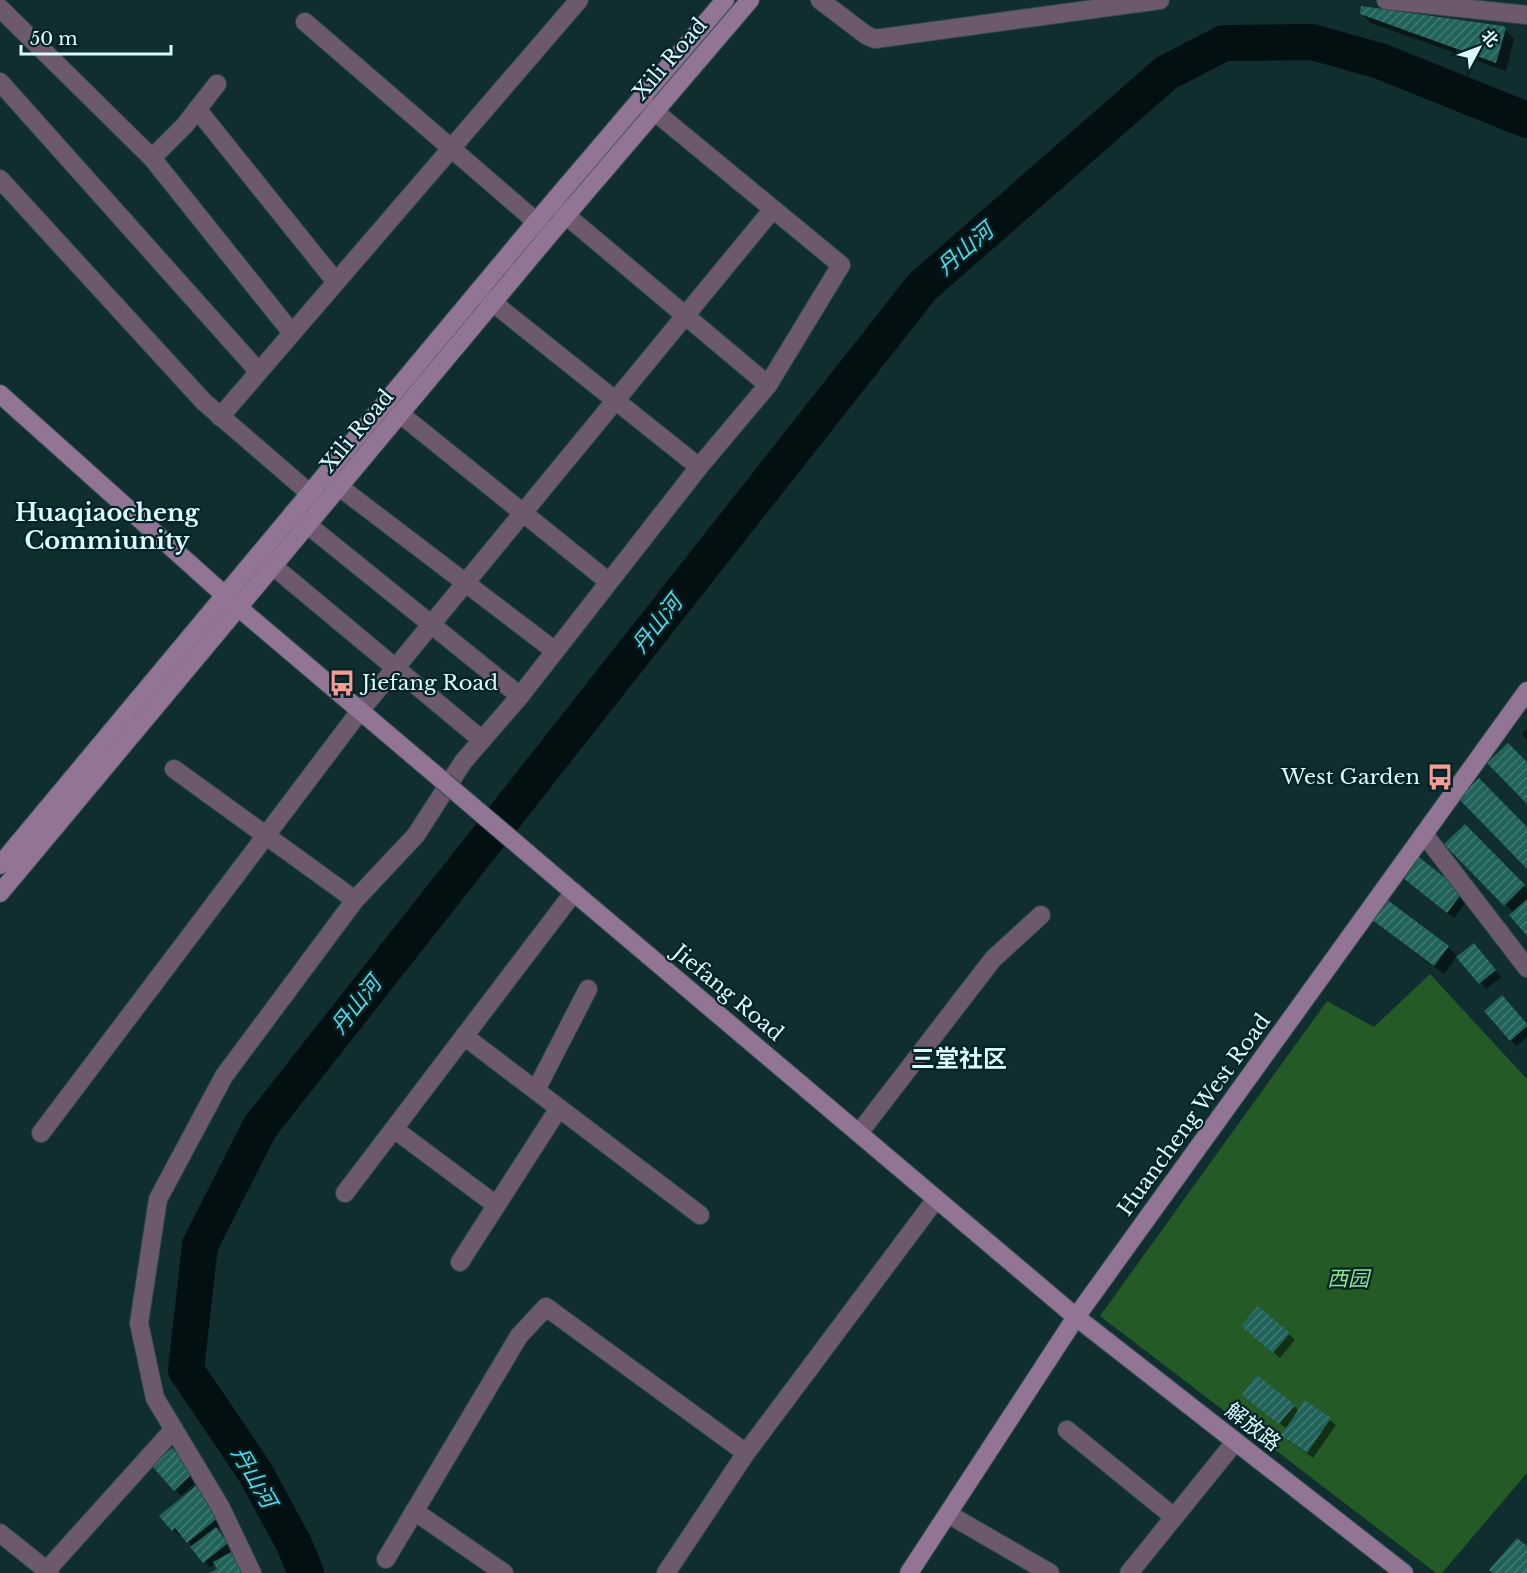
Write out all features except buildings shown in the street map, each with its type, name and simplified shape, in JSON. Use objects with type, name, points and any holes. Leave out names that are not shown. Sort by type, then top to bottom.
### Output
[{"type":"street","points":[[220,417],[579,0]]},
{"type":"street","points":[[820,0],[866,35],[875,39],[1110,3],[1160,0]]},
{"type":"street","points":[[1386,0],[1522,10]]},
{"type":"street","points":[[723,1],[744,7]]},
{"type":"street","name":"Xili Road","points":[[0,893],[566,215],[723,1]]},
{"type":"street","name":"Xili Road","points":[[0,865],[552,203],[744,7]]},
{"type":"street","points":[[0,8],[152,158],[292,333]]},
{"type":"street","points":[[305,22],[550,234]]},
{"type":"street","points":[[0,82],[259,372]]},
{"type":"street","points":[[152,158],[217,84]]},
{"type":"street","points":[[252,1573],[221,1508],[155,1398],[139,1323],[158,1199],[224,1076],[355,900],[416,835],[451,779],[520,696],[699,467],[768,385],[841,265],[648,106]]},
{"type":"street","points":[[197,109],[336,282]]},
{"type":"street","points":[[0,179],[204,402],[324,506]]},
{"type":"street","points":[[552,203],[768,385]]},
{"type":"street","points":[[41,1134],[360,711],[773,209]]},
{"type":"street","points":[[478,291],[699,467]]},
{"type":"street","name":"Jiefang Road","points":[[0,394],[238,608],[1076,1317]]},
{"type":"street","points":[[386,402],[609,582]]},
{"type":"street","points":[[325,476],[555,651]]},
{"type":"street","points":[[293,513],[520,696]]},
{"type":"street","points":[[259,554],[482,740]]},
{"type":"street","name":"Huancheng West Road","points":[[909,1573],[1076,1317],[1527,691]]},
{"type":"street","points":[[174,769],[355,900]]},
{"type":"street","points":[[1424,834],[1527,968]]},
{"type":"street","points":[[345,1193],[574,892]]},
{"type":"street","points":[[859,1133],[993,959],[1041,915]]},
{"type":"street","points":[[536,1090],[588,988]]},
{"type":"street","points":[[464,1036],[700,1215]]},
{"type":"street","points":[[460,1262],[559,1108]]},
{"type":"street","points":[[394,1129],[496,1205]]},
{"type":"street","points":[[666,1573],[746,1453],[936,1199]]},
{"type":"street","points":[[386,1559],[519,1336],[546,1307],[746,1453]]},
{"type":"street","name":"解放路","points":[[1076,1317],[1401,1572]]},
{"type":"street","points":[[0,1533],[48,1572],[174,1429]]},
{"type":"street","points":[[1067,1430],[1174,1517]]},
{"type":"street","points":[[1129,1573],[1235,1442]]},
{"type":"street","points":[[414,1511],[504,1573]]},
{"type":"street","points":[[948,1514],[1050,1573]]},
{"type":"green space","name":"西园","points":[[1430,974],[1527,1079],[1527,1473],[1442,1573],[1436,1573],[1100,1316],[1327,1001],[1374,1027]]},
{"type":"waterway","name":"丹山河","points":[[306,1573],[294,1544],[255,1472],[186,1370],[200,1245],[260,1127],[922,287],[1166,73],[1224,43],[1312,42],[1380,61],[1527,120]]},
{"type":"place","name":"Jiefang Road","points":[[342,683]]},
{"type":"place","name":"West Garden","points":[[1440,777]]},
{"type":"district","name":"Huaqiaocheng Commiunity","points":[[107,526]]},
{"type":"district","name":"三堂社区","points":[[959,1058]]}]
